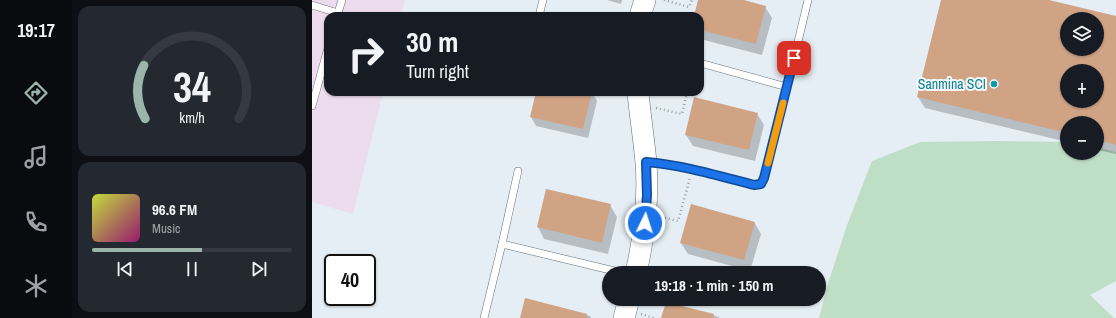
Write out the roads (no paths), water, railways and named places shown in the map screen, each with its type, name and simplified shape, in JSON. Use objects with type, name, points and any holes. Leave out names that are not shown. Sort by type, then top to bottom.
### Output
[{"type":"street","points":[[641,12],[644,0]]},
{"type":"street","points":[[638,96],[647,180],[646,213],[638,266]]},
{"type":"lane","points":[[338,12],[342,0]]},
{"type":"lane","points":[[540,12],[543,0]]},
{"type":"lane","points":[[646,162],[693,169],[754,185],[761,184],[764,178],[808,0]]},
{"type":"lane","points":[[312,5],[330,12]]},
{"type":"lane","points":[[312,106],[324,62]]},
{"type":"lane","points":[[704,64],[787,87]]},
{"type":"lane","points":[[484,318],[518,171]]},
{"type":"lane","points":[[502,244],[602,268]]},
{"type":"place","name":"Sanmina SCI","points":[[994,84]]}]
